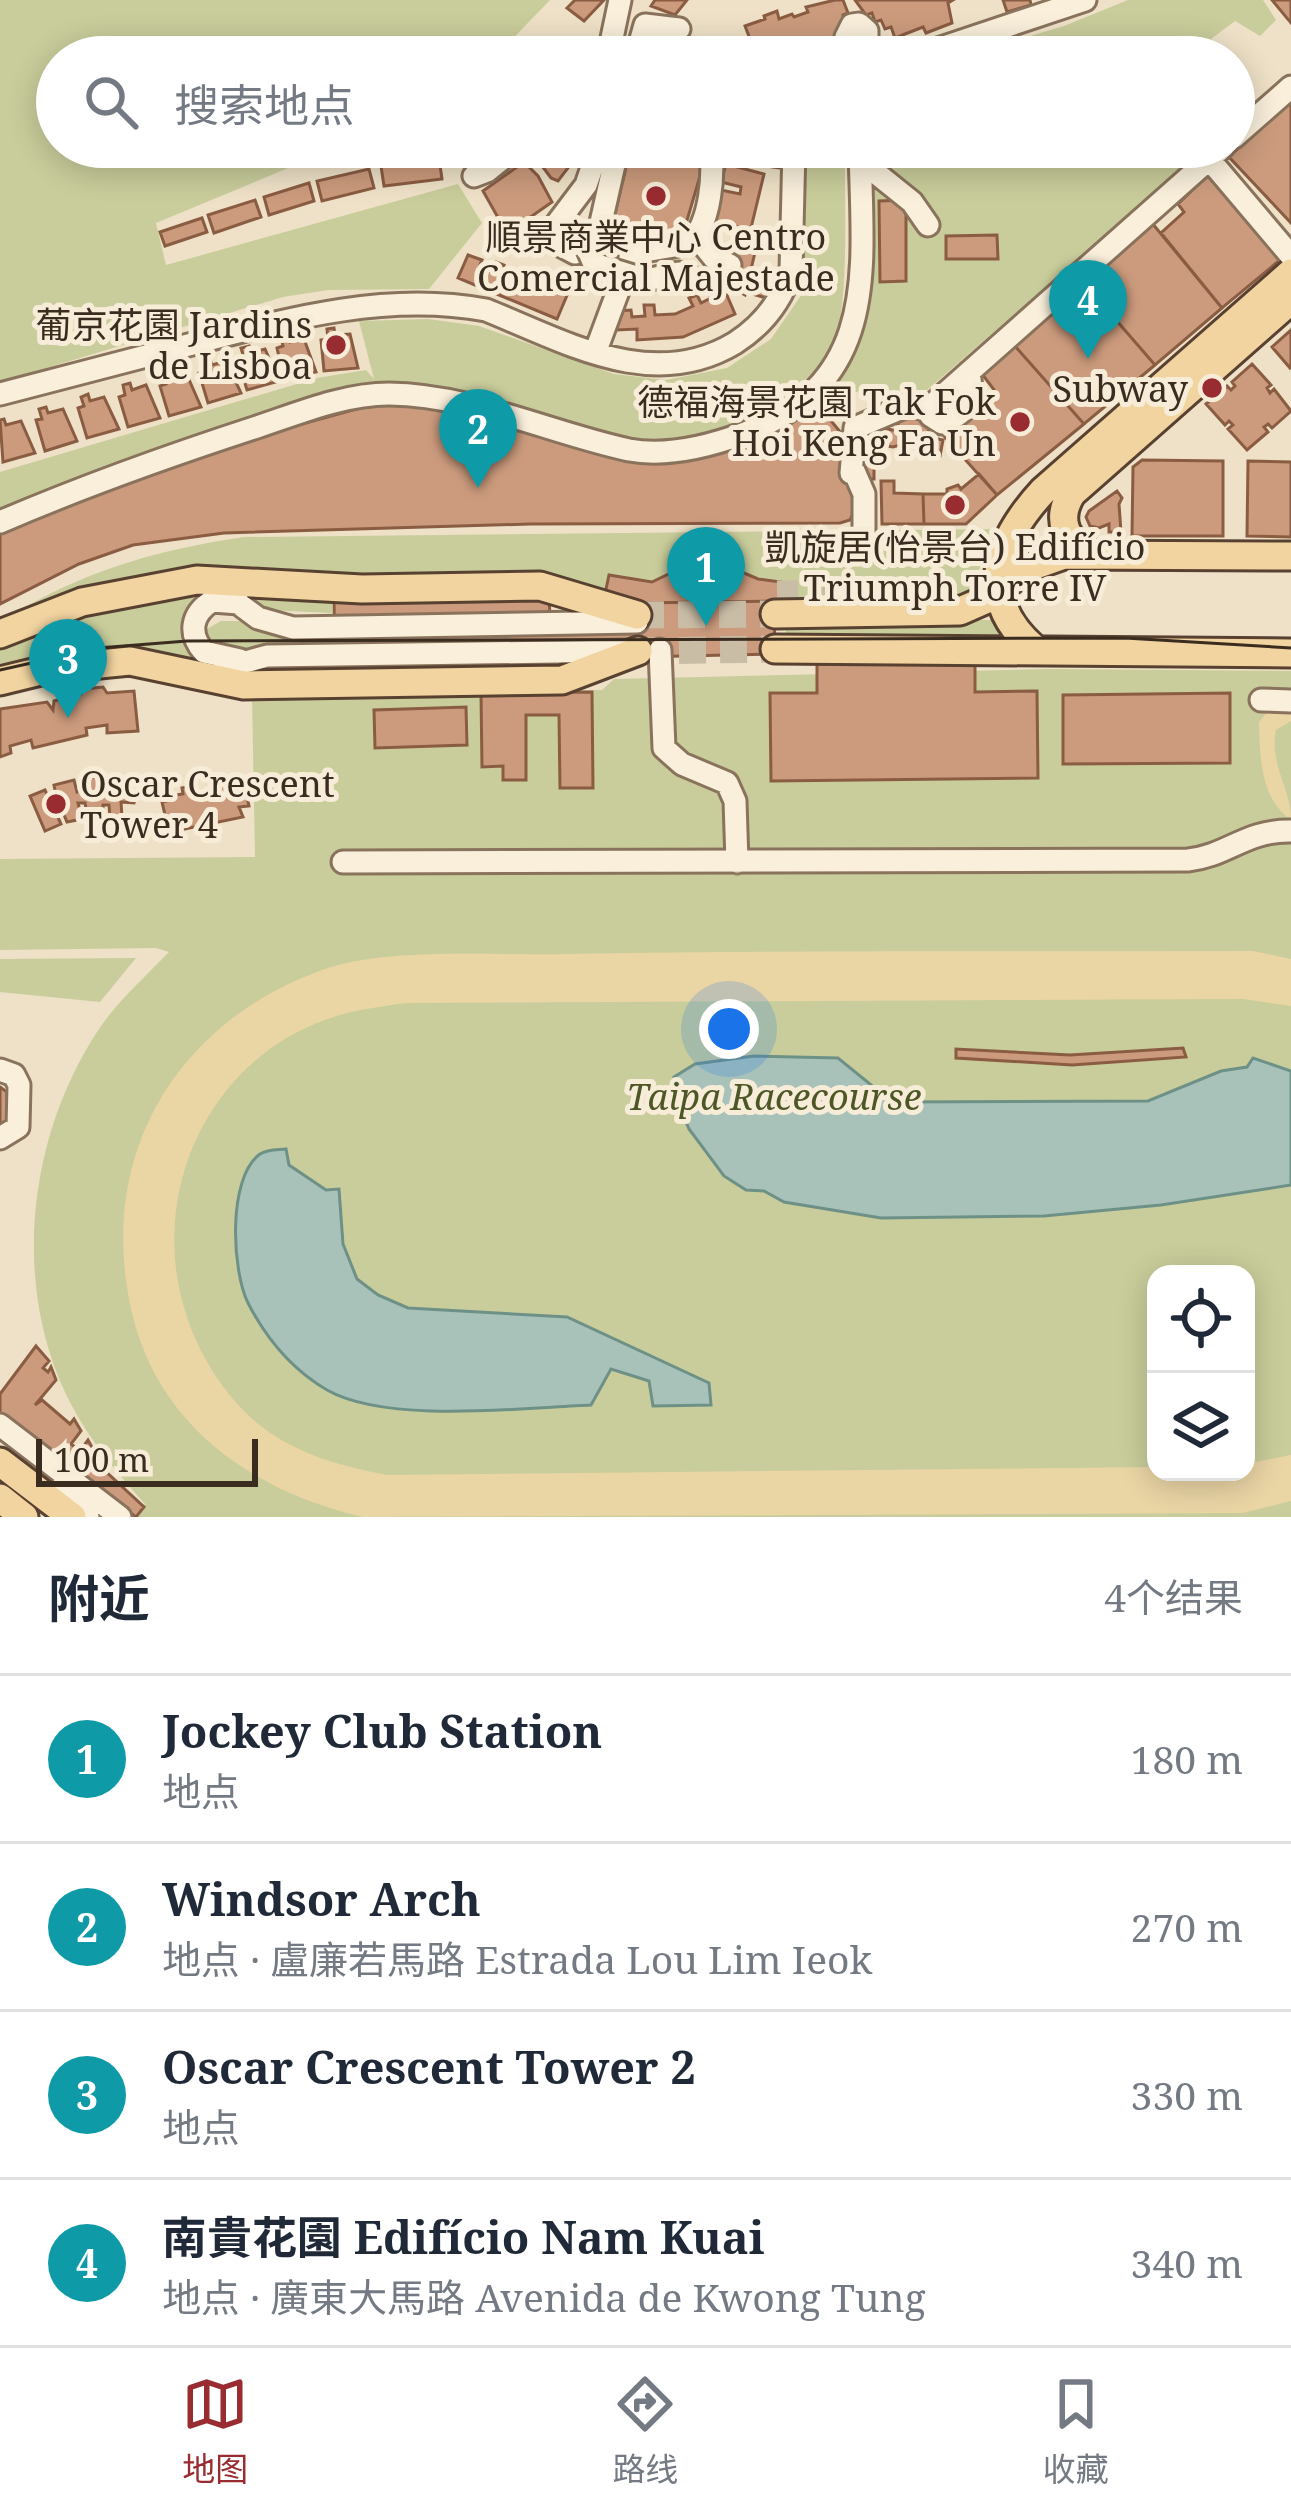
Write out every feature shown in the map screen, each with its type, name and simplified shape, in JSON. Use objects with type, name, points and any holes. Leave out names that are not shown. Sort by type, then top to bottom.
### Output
[{"type":"main road","points":[[1036,652],[1010,622],[998,590],[1004,547],[1024,511],[1291,273]]},
{"type":"main road","points":[[1100,554],[1079,548],[1065,531],[1063,512],[1072,493],[1291,300]]},
{"type":"main road","points":[[775,614],[935,613],[970,608],[1040,561],[1064,555],[1290,557]]},
{"type":"main road","points":[[0,636],[82,602],[207,580],[362,589],[541,586],[637,618]]},
{"type":"main road","points":[[776,649],[1290,653]]},
{"type":"main road","points":[[0,681],[49,669],[130,661],[244,685],[562,680],[649,651]]},
{"type":"main road","points":[[0,1462],[72,1517]]},
{"type":"main road","points":[[0,1498],[24,1517]]},
{"type":"street","points":[[612,36],[620,0]]},
{"type":"street","points":[[972,36],[1085,0]]},
{"type":"street","points":[[642,36],[645,25],[679,29]]},
{"type":"street","points":[[1255,119],[1291,87]]},
{"type":"street","points":[[474,176],[492,168]]},
{"type":"street","points":[[593,168],[554,232],[562,248],[574,253],[588,250],[597,240],[613,168]]},
{"type":"street","points":[[595,353],[631,256],[696,236],[704,221],[713,168]]},
{"type":"street","points":[[0,394],[291,318],[352,307],[435,304],[486,310],[626,363],[693,362],[731,345],[763,321],[785,290],[791,271],[793,168]]},
{"type":"street","points":[[0,522],[264,424],[345,400],[387,394],[434,398],[634,451],[681,451],[762,426],[814,392],[841,356],[862,284],[861,168]]},
{"type":"street","points":[[876,168],[912,202],[928,225]]},
{"type":"street","points":[[864,545],[864,494],[852,472],[855,428],[904,407],[932,405],[931,416],[942,423],[969,403],[973,394],[969,372],[1199,168]]},
{"type":"street","points":[[1227,168],[1291,256]]},
{"type":"street","points":[[696,236],[714,258],[730,265]]},
{"type":"street","points":[[588,250],[594,263],[646,280],[679,273],[689,276]]},
{"type":"street","points":[[207,580],[272,625],[293,628],[637,618]]},
{"type":"street","points":[[838,590],[935,613]]},
{"type":"street","points":[[239,603],[221,598],[203,606],[193,624],[194,635],[213,657],[247,660]]},
{"type":"street","points":[[0,636],[46,624]]},
{"type":"street","points":[[209,677],[267,656],[649,651],[664,748],[682,764],[727,784],[735,801],[737,862]]},
{"type":"street","points":[[1261,700],[1291,700]]},
{"type":"street","points":[[343,862],[1189,860],[1202,859],[1249,836],[1291,831]]},
{"type":"street","points":[[0,1070],[14,1075],[20,1090],[18,1127],[0,1138]]},
{"type":"street","points":[[0,1425],[120,1517]]},
{"type":"street","points":[[49,1463],[88,1517]]},
{"type":"green space","points":[[0,0],[550,0],[515,36],[36,36],[36,168],[288,168],[156,223],[166,265],[458,184],[482,223],[429,289],[328,290],[283,297],[0,382]]},
{"type":"green space","points":[[1128,0],[1263,0],[1276,20],[1260,36],[1235,21],[1215,36],[1030,36]]},
{"type":"green space","points":[[805,168],[845,168],[844,276],[839,325],[831,349],[779,401],[739,423],[672,440],[625,440],[408,383],[375,383],[318,396],[0,513],[0,472],[317,378],[366,370],[374,379],[359,321],[428,319],[479,326],[614,374],[666,380],[727,368],[771,339],[802,294]]},
{"type":"green space","points":[[874,168],[1183,168],[927,390],[849,394],[833,379],[862,326],[875,239]]},
{"type":"green space","points":[[997,529],[970,590],[953,601],[625,601],[231,572],[0,622],[117,566],[244,537]]},
{"type":"green space","points":[[193,589],[197,660],[0,677],[0,645],[57,628],[55,619]]},
{"type":"green space","points":[[238,590],[332,598],[332,613],[267,610]]},
{"type":"green space","points":[[786,620],[997,620],[1011,642],[786,642]]},
{"type":"green space","points":[[221,621],[331,621],[332,649],[216,650],[204,635]]},
{"type":"green space","name":"Taipa Racecourse","points":[[1047,669],[1291,671],[1291,1517],[137,1517],[145,1504],[96,1444],[58,1376],[44,1333],[34,1242],[46,1151],[78,1065],[108,1016],[169,952],[156,948],[0,950],[0,859],[255,857],[252,696],[602,690],[614,679]]},
{"type":"green space","points":[[136,958],[100,1002],[0,992],[0,959]]},
{"type":"sand","points":[[1291,708],[1291,721],[1276,730],[1275,742],[1291,820],[1268,789],[1259,722],[1270,709]]},
{"type":"sand","points":[[1253,951],[1291,959],[1291,1006],[1243,999],[406,1003],[325,1020],[282,1041],[246,1069],[217,1103],[195,1142],[181,1184],[175,1229],[177,1275],[188,1320],[222,1385],[275,1436],[343,1465],[387,1475],[1147,1467],[1147,1481],[1255,1481],[1255,1462],[1291,1455],[1291,1501],[1243,1513],[363,1517],[285,1491],[250,1472],[217,1449],[164,1390],[145,1354],[132,1313],[124,1256],[126,1202],[137,1151],[158,1104],[187,1062],[224,1025],[270,994],[322,970],[377,958]]},
{"type":"water","points":[[754,1056],[838,1058],[892,1102],[1148,1101],[1221,1071],[1247,1067],[1253,1058],[1291,1071],[1291,1185],[1161,1205],[1044,1216],[881,1218],[784,1202],[764,1191],[746,1190],[724,1176],[689,1129],[678,1103],[674,1077],[695,1064]]},
{"type":"water","points":[[286,1149],[289,1165],[326,1190],[339,1189],[343,1244],[357,1279],[378,1295],[408,1308],[567,1317],[709,1383],[711,1405],[653,1406],[649,1381],[611,1369],[591,1405],[418,1410],[353,1401],[327,1390],[291,1363],[263,1329],[248,1303],[238,1270],[237,1203],[242,1183],[260,1154]]},
{"type":"building","points":[[575,0],[604,0],[584,21],[567,8]]},
{"type":"building","points":[[655,0],[687,0],[675,15],[651,6]]},
{"type":"building","points":[[843,0],[848,13],[843,15],[844,36],[749,36],[745,26],[764,16],[777,11],[779,19],[794,17],[808,12],[806,7]]},
{"type":"building","points":[[855,0],[953,0],[948,3],[952,23],[926,33],[923,27],[894,36],[891,27],[885,29],[881,20],[875,22],[872,13],[866,15]]},
{"type":"building","points":[[1003,0],[1030,0],[1031,5],[1007,12]]},
{"type":"building","points":[[1272,0],[1291,0],[1291,23]]},
{"type":"building","points":[[1291,99],[1291,223],[1239,168],[1255,168],[1255,133]]},
{"type":"building","points":[[381,168],[440,168],[442,179],[384,186]]},
{"type":"building","points":[[516,168],[530,168],[552,202],[512,230],[500,221],[483,191]]},
{"type":"building","points":[[544,168],[568,168],[558,181]]},
{"type":"building","name":"順景商業中心 Centro Comercial Majestade","points":[[626,168],[702,168],[683,234],[672,240],[612,226]]},
{"type":"building","points":[[725,168],[764,174],[751,228],[760,231],[745,295],[726,284],[732,259],[727,258],[729,248],[734,249],[739,227],[713,221],[721,190],[740,194],[741,187],[721,182]]},
{"type":"building","points":[[369,169],[374,188],[322,201],[317,181]]},
{"type":"building","points":[[1213,170],[1286,255],[1222,308],[1161,233],[1184,212],[1178,204]]},
{"type":"building","points":[[309,183],[314,201],[269,215],[264,197]]},
{"type":"building","points":[[255,200],[261,217],[214,233],[208,215]]},
{"type":"building","points":[[906,200],[906,281],[880,282],[879,201]]},
{"type":"building","points":[[202,218],[207,232],[165,246],[160,232]]},
{"type":"building","points":[[1152,223],[1222,308],[1155,365],[1084,283]]},
{"type":"building","points":[[997,235],[998,259],[946,259],[946,236]]},
{"type":"building","points":[[468,255],[482,260],[479,267],[492,272],[496,262],[504,265],[500,274],[535,288],[539,278],[548,282],[544,290],[551,293],[553,287],[568,293],[557,319],[458,278]]},
{"type":"building","points":[[755,283],[768,286],[766,298],[752,294]]},
{"type":"building","points":[[1084,283],[1155,365],[1084,424],[1014,345]]},
{"type":"building","points":[[723,286],[735,314],[683,337],[637,340],[637,329],[617,330],[616,311],[645,316],[644,305],[654,305],[655,315],[675,314],[693,306],[689,298],[697,295],[701,303]]},
{"type":"building","name":"葡京花園 Jardins de Lisboa","points":[[334,328],[335,335],[350,334],[358,368],[324,371],[321,340],[328,339],[327,329]]},
{"type":"building","points":[[1291,330],[1291,367],[1290,368],[1272,347]]},
{"type":"building","name":"葡京花園 Jardins de Lisboa","points":[[288,335],[290,342],[304,339],[316,372],[284,379],[277,348],[283,346],[281,337]]},
{"type":"building","name":"德福海景花園 Tak Fok Hoi Keng Fa Un","points":[[1014,345],[1084,424],[997,495],[943,435],[995,391],[982,374]]},
{"type":"building","name":"葡京花園 Jardins de Lisboa","points":[[249,346],[250,353],[265,349],[279,381],[247,390],[238,360],[244,358],[241,348]]},
{"type":"building","name":"葡京花園 Jardins de Lisboa","points":[[210,359],[212,365],[226,361],[241,393],[208,403],[199,373],[206,371],[203,361]]},
{"type":"building","points":[[1252,364],[1271,385],[1270,393],[1274,389],[1291,411],[1272,428],[1264,427],[1268,432],[1247,450],[1228,429],[1233,425],[1229,421],[1225,425],[1206,404],[1227,386],[1231,390],[1232,382]]},
{"type":"building","name":"葡京花園 Jardins de Lisboa","points":[[170,372],[172,379],[187,375],[201,407],[169,416],[160,386],[166,384],[163,374]]},
{"type":"building","name":"葡京花園 Jardins de Lisboa","points":[[130,383],[132,390],[146,385],[160,418],[128,427],[119,397],[125,395],[123,385]]},
{"type":"building","name":"葡京花園 Jardins de Lisboa","points":[[88,394],[90,401],[104,397],[119,429],[87,438],[78,408],[84,406],[81,397]]},
{"type":"building","points":[[382,402],[426,406],[505,425],[722,452],[786,425],[817,404],[842,434],[850,461],[854,512],[850,520],[840,523],[530,524],[224,533],[133,545],[79,564],[0,604],[0,528],[240,441]]},
{"type":"building","name":"葡京花園 Jardins de Lisboa","points":[[46,407],[48,413],[63,409],[77,441],[45,451],[36,420],[42,419],[39,409]]},
{"type":"building","points":[[899,418],[930,423],[927,437],[943,440],[940,456],[924,453],[920,443],[902,440],[893,447],[880,445],[883,428],[897,431]]},
{"type":"building","name":"葡京花園 Jardins de Lisboa","points":[[0,420],[6,425],[21,421],[35,453],[3,462]]},
{"type":"building","points":[[860,459],[874,459],[874,479],[860,479]]},
{"type":"building","points":[[1142,460],[1223,461],[1223,536],[1132,536],[1133,467]]},
{"type":"building","points":[[1248,461],[1291,462],[1291,537],[1247,536]]},
{"type":"building","name":"凱旋居(怡景台) Edifício Triumph Torre IV","points":[[979,474],[997,495],[966,524],[924,524],[923,494],[947,494],[947,489],[958,485],[961,489]]},
{"type":"building","points":[[881,481],[894,481],[894,493],[923,494],[924,524],[882,524]]},
{"type":"building","points":[[1117,491],[1122,498],[1121,532],[1109,532],[1109,524],[1090,526],[1089,511]]},
{"type":"building","points":[[711,564],[781,582],[782,601],[637,603],[605,594],[609,575],[652,582],[681,568]]},
{"type":"building","points":[[549,594],[550,618],[606,617],[637,603],[637,643],[550,675],[335,678],[334,596]]},
{"type":"building","points":[[774,601],[775,654],[638,657],[637,603]]},
{"type":"building","points":[[975,658],[975,692],[1037,691],[1038,778],[771,781],[770,693],[817,693],[817,660]]},
{"type":"building","points":[[103,687],[107,693],[134,691],[138,731],[107,733],[107,725],[86,728],[87,735],[33,748],[31,740],[10,746],[11,753],[0,757],[0,709],[47,702],[53,710],[54,701]]},
{"type":"building","points":[[592,692],[593,788],[560,788],[559,715],[526,715],[526,780],[503,780],[503,766],[482,767],[481,693]]},
{"type":"building","points":[[1230,693],[1230,763],[1063,764],[1063,695]]},
{"type":"building","points":[[466,707],[467,745],[375,748],[374,710]]},
{"type":"building","name":"Oscar Crescent Tower 4","points":[[101,776],[102,790],[110,791],[109,776],[127,778],[128,792],[137,792],[134,803],[121,802],[122,817],[110,818],[109,805],[103,805],[103,817],[88,819],[85,803],[78,803],[82,819],[67,822],[62,810],[55,811],[61,824],[45,831],[30,796],[45,790],[50,801],[57,800],[54,785],[74,780],[77,792],[83,791],[82,779]]},
{"type":"building","points":[[228,780],[229,786],[244,784],[249,806],[239,807],[243,817],[180,830],[178,822],[167,823],[162,802],[183,794],[182,788],[193,786],[195,793]]},
{"type":"building","points":[[1183,1048],[1186,1057],[1072,1065],[956,1058],[956,1049],[1070,1055]]},
{"type":"building","points":[[0,1087],[7,1092],[7,1121],[0,1129]]},
{"type":"building","points":[[36,1346],[49,1361],[43,1368],[48,1372],[51,1367],[56,1380],[35,1405],[42,1400],[70,1424],[74,1419],[81,1431],[71,1444],[80,1451],[88,1440],[93,1449],[89,1456],[144,1507],[136,1517],[0,1413],[0,1394]]},
{"type":"tunnel","points":[[777,591],[839,590]]},
{"type":"tunnel","points":[[637,615],[775,614]]},
{"type":"tunnel","points":[[638,651],[775,649]]},
{"type":"tram line","points":[[0,670],[98,648],[187,641],[1125,638],[1291,648]]},
{"type":"place","name":"順景商業中心 Centro Comercial Majestade","points":[[656,196]]},
{"type":"place","name":"葡京花園 Jardins de Lisboa","points":[[336,345]]},
{"type":"place","name":"南貴花園 Edifício Nam Kuai","points":[[1088,359]]},
{"type":"place","name":"Subway","points":[[1212,388]]},
{"type":"place","name":"德福海景花園 Tak Fok Hoi Keng Fa Un","points":[[1020,422]]},
{"type":"place","name":"Windsor Arch","points":[[478,488]]},
{"type":"place","name":"凱旋居(怡景台) Edifício Triumph Torre IV","points":[[955,505]]},
{"type":"place","name":"Jockey Club Station","points":[[706,626]]},
{"type":"place","name":"Oscar Crescent Tower 2","points":[[68,718]]},
{"type":"place","name":"Oscar Crescent Tower 4","points":[[56,804]]}]
